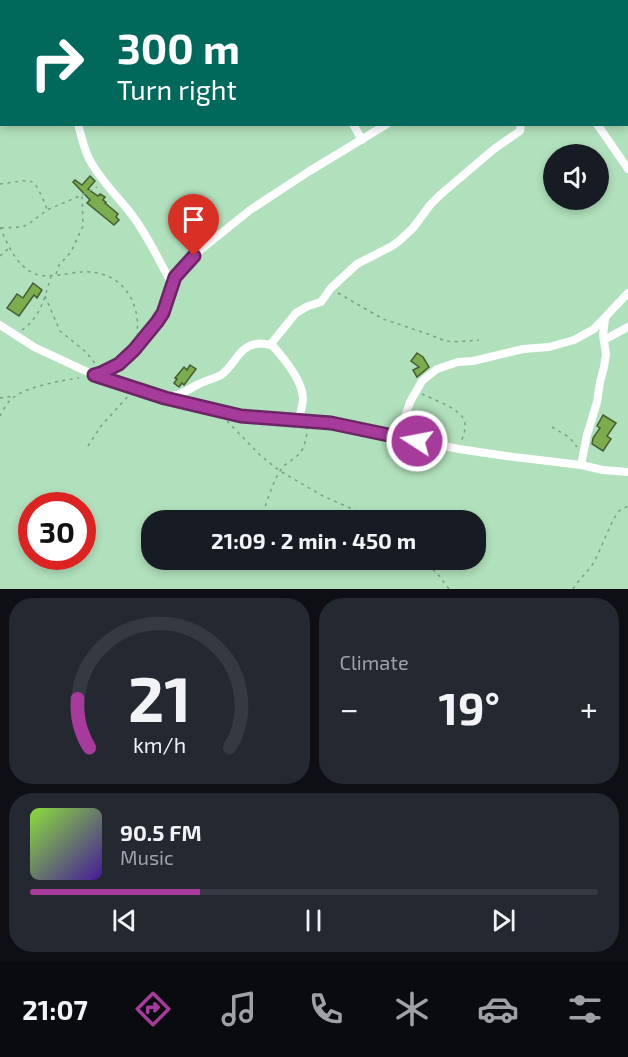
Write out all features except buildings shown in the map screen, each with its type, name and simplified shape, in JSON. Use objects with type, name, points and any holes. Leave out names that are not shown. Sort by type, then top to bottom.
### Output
[{"type":"street","points":[[79,126],[91,163],[139,225],[172,284]]},
{"type":"street","points":[[354,126],[362,140]]},
{"type":"street","points":[[98,374],[119,364],[134,350],[161,317],[175,277],[194,256],[250,210],[384,126]]},
{"type":"street","points":[[271,344],[296,314],[308,306],[321,302],[331,288],[357,264],[399,241],[413,228],[440,195],[494,149],[520,131],[521,126]]},
{"type":"street","points":[[598,126],[628,169]]},
{"type":"street","points":[[394,436],[417,391],[426,377],[437,369],[459,362],[523,349],[563,344],[594,329],[628,293]]},
{"type":"street","points":[[579,465],[597,402],[604,367],[605,318]]},
{"type":"street","points":[[0,325],[34,347],[135,388],[165,398],[241,416],[331,423],[459,449],[628,472]]},
{"type":"street","points":[[604,340],[628,327]]},
{"type":"street","points":[[165,398],[183,393],[221,375],[234,363],[242,350],[249,346],[271,344],[289,365],[302,393],[303,422]]},
{"type":"path","points":[[0,184],[32,181],[40,191],[47,210]]},
{"type":"path","points":[[104,182],[82,195],[47,210],[27,225],[0,227],[9,248],[20,264],[30,272],[51,276],[97,272],[124,286],[129,293],[138,320],[134,350]]},
{"type":"path","points":[[56,275],[59,265],[71,252],[83,226],[82,195]]},
{"type":"path","points":[[0,256],[9,248]]},
{"type":"path","points":[[14,334],[26,328],[39,314],[51,276]]},
{"type":"path","points":[[331,288],[383,319],[452,342],[479,340]]},
{"type":"path","points":[[0,398],[14,396],[41,386],[98,374],[86,352],[60,331],[45,296]]},
{"type":"path","points":[[88,446],[101,426],[135,388]]},
{"type":"path","points":[[417,391],[449,406],[463,417],[465,430],[459,449]]},
{"type":"path","points":[[0,417],[14,396]]},
{"type":"path","points":[[217,410],[261,456],[280,471],[323,496],[354,510]]},
{"type":"path","points":[[264,510],[280,471],[302,451],[307,433],[303,422]]},
{"type":"path","points":[[552,428],[573,441],[578,452],[579,465]]},
{"type":"path","points":[[573,589],[595,559],[615,517],[628,506]]},
{"type":"path","points":[[434,570],[449,589]]},
{"type":"route","points":[[194,256],[175,277],[161,317],[134,350],[119,364],[94,375],[165,398],[241,416],[331,423],[417,441]]}]
